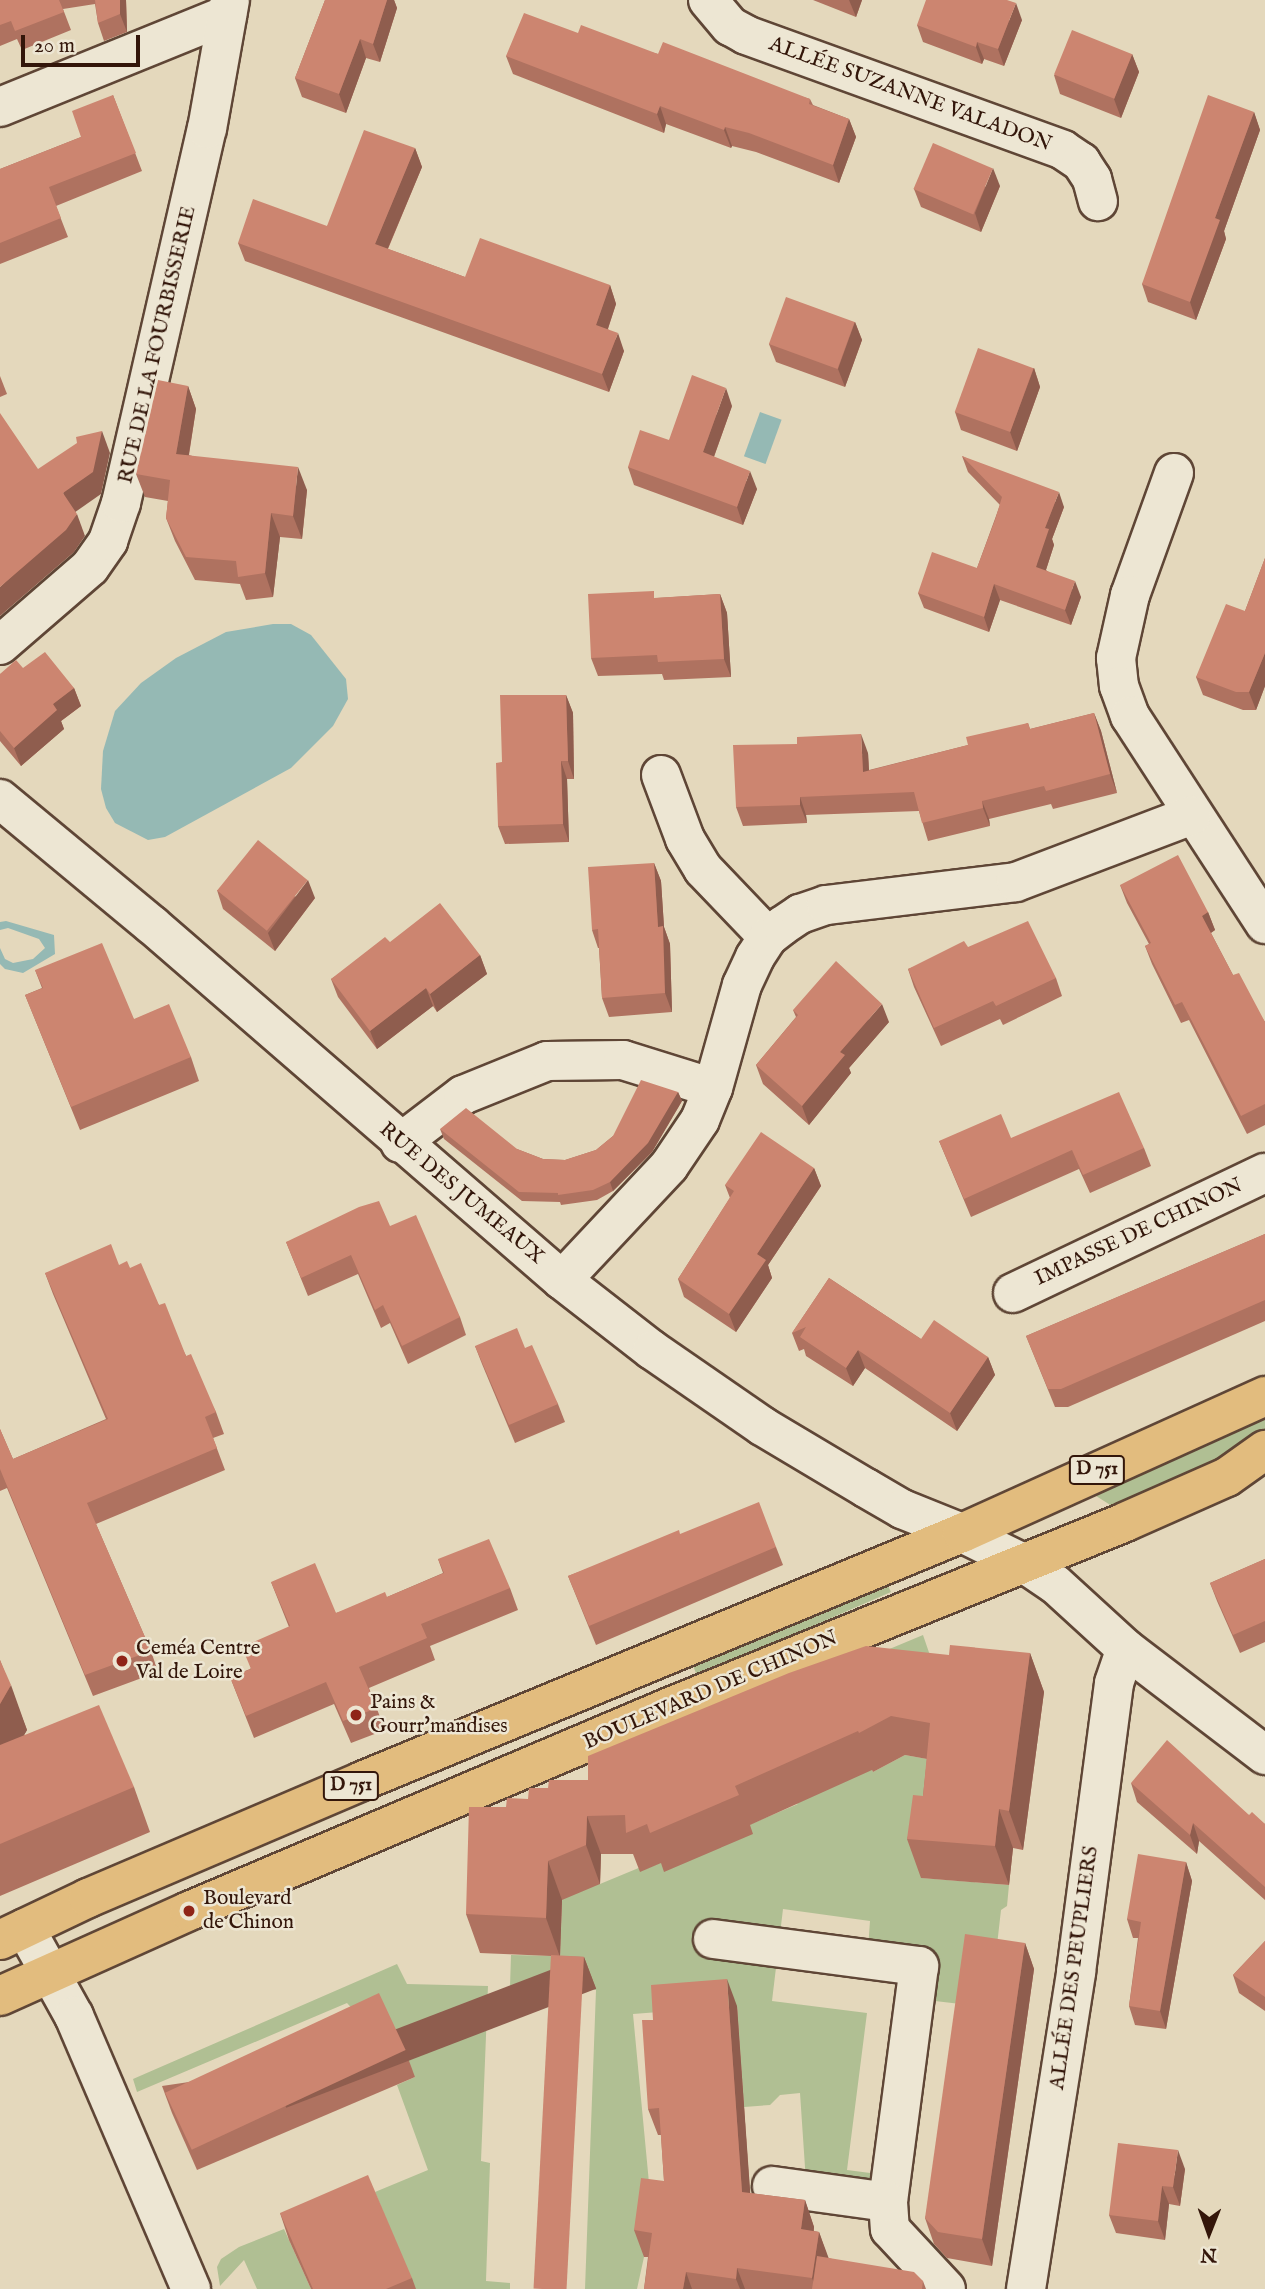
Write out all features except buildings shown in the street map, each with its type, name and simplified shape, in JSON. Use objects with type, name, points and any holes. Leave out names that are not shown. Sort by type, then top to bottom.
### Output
[{"type":"main road","name":"D 751","points":[[13,1934],[88,1898],[362,1781],[962,1533],[1265,1396]]},
{"type":"main road","name":"BOULEVARD DE CHINON","points":[[0,1996],[665,1709],[1025,1564],[1227,1477],[1265,1450]]},
{"type":"street","name":"ALLÉE SUZANNE VALADON","points":[[708,0],[730,26],[746,35],[1063,150],[1081,162],[1092,179],[1098,201]]},
{"type":"street","points":[[0,107],[229,8]]},
{"type":"street","name":"RUE DE LA FOURBISSERIE","points":[[0,645],[89,567],[108,541],[121,503],[207,129],[229,8]]},
{"type":"street","points":[[1174,472],[1130,595],[1116,658],[1119,686],[1130,716],[1265,924]]},
{"type":"street","points":[[661,775],[685,839],[703,869],[768,937]]},
{"type":"street","name":"RUE DES JUMEAUX","points":[[0,799],[152,925],[400,1143],[562,1280],[652,1350],[762,1426],[902,1509],[962,1533],[1025,1564],[1055,1584],[1126,1649],[1265,1755]]},
{"type":"street","points":[[562,1280],[669,1166],[700,1120],[713,1087],[742,985],[768,937],[800,914],[826,905],[1016,882],[1192,815]]},
{"type":"street","points":[[400,1143],[463,1095],[547,1061],[623,1060],[713,1087]]},
{"type":"street","name":"IMPASSE DE CHINON","points":[[1013,1293],[1265,1173]]},
{"type":"street","name":"ALLÉE DES PEUPLIERS","points":[[1026,2289],[1076,1972],[1114,1683],[1126,1649]]},
{"type":"street","points":[[13,1934],[49,1973],[75,2016],[191,2289]]},
{"type":"street","points":[[713,1939],[919,1966],[888,2202],[890,2229],[946,2289]]},
{"type":"street","points":[[772,2186],[888,2202]]},
{"type":"green space","points":[[1265,1411],[1265,1429],[1231,1454],[1115,1508],[1093,1494],[1173,1461],[1209,1436]]},
{"type":"green space","points":[[887,1584],[891,1592],[792,1635],[755,1661],[698,1678],[689,1656]]},
{"type":"green space","points":[[923,1635],[935,1670],[850,1729],[873,1772],[905,1755],[944,1762],[922,1878],[1009,1885],[1007,1906],[1001,1910],[996,1954],[969,2005],[935,2001],[940,1961],[868,1949],[870,1921],[783,1909],[772,2001],[867,2013],[847,2170],[878,2174],[876,2188],[806,2182],[800,2093],[780,2095],[770,2105],[744,2107],[737,2006],[633,2014],[651,2204],[644,2257],[637,2289],[585,2289],[596,1990],[510,1987],[511,1955],[560,1956],[563,1876],[600,1884],[641,1867],[643,1870],[798,1804],[681,1736]]},
{"type":"green space","points":[[397,1964],[407,1984],[488,1986],[481,2161],[490,2163],[486,2281],[510,2283],[510,2289],[415,2289],[375,2192],[428,2170],[397,2085],[415,2077],[347,2003],[137,2092],[133,2079]]},
{"type":"green space","points":[[284,2229],[311,2289],[257,2289],[244,2260],[220,2286],[217,2267],[221,2259],[239,2247]]},
{"type":"water","points":[[760,412],[782,420],[766,464],[744,456]]},
{"type":"water","points":[[273,624],[291,624],[311,635],[346,679],[348,699],[333,726],[291,768],[165,837],[148,840],[115,823],[106,808],[101,789],[103,751],[115,711],[141,683],[176,658],[226,632]]},
{"type":"water","points":[[6,921],[54,935],[55,954],[23,973],[5,969],[0,964],[0,948],[5,959],[13,963],[33,959],[45,948],[39,939],[8,928],[0,930],[0,922]]},
{"type":"place","name":"Ceméa Centre Val de Loire","points":[[122,1661]]},
{"type":"place","name":"Pains & Gourr'mandises","points":[[356,1715]]},
{"type":"place","name":"Boulevard de Chinon","points":[[189,1911]]}]
